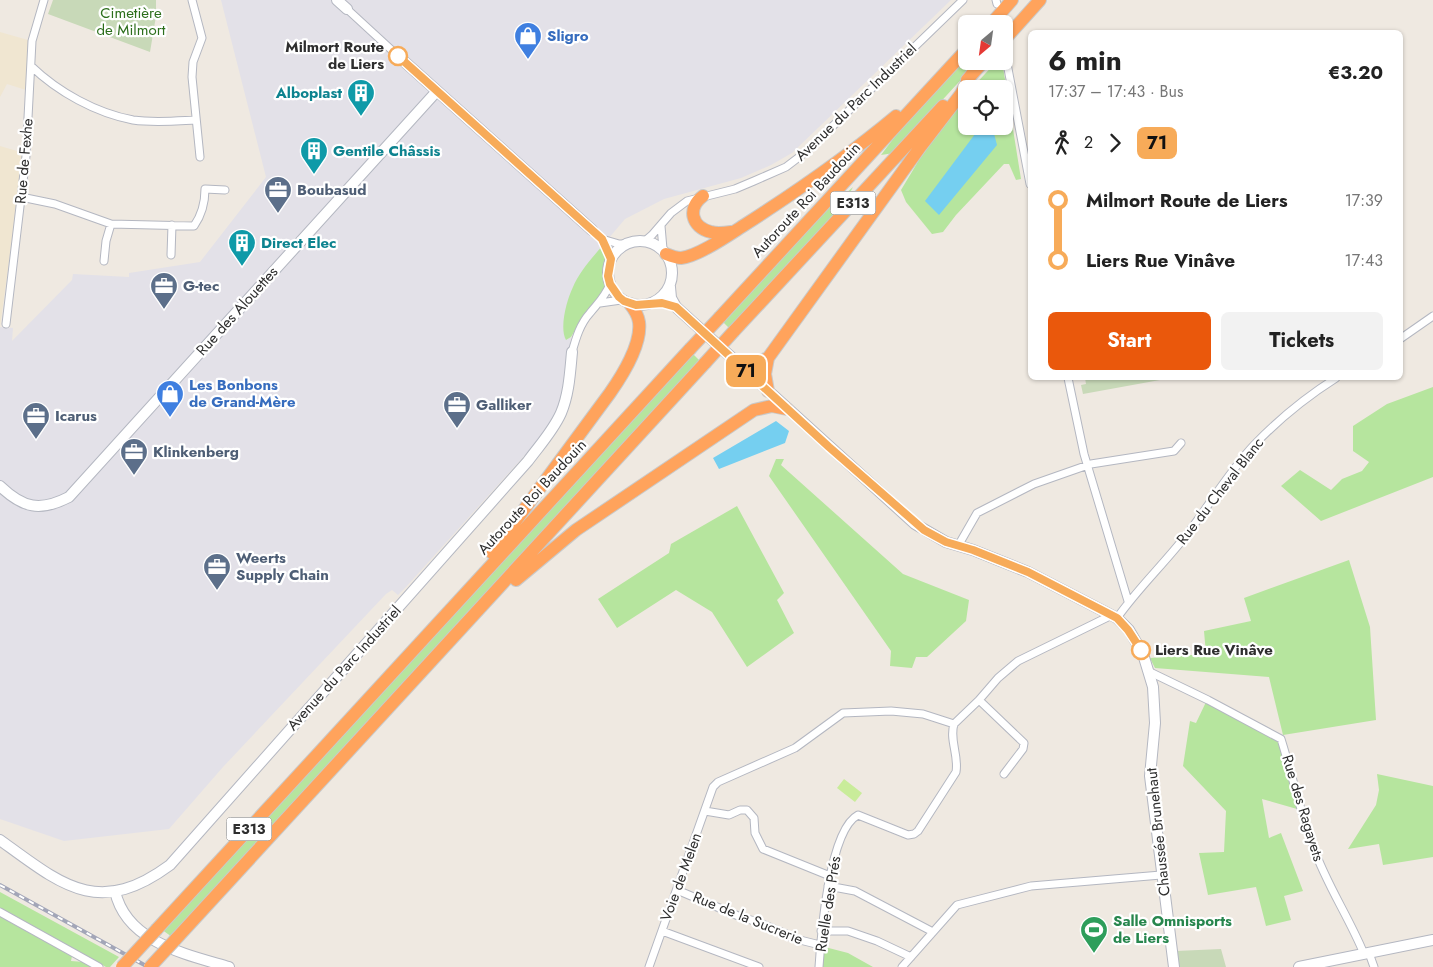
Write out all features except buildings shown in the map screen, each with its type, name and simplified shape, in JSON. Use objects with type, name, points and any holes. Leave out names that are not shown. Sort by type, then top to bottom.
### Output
[{"type":"highway","points":[[999,15],[1012,0]]},
{"type":"highway","points":[[1013,30],[1040,0]]},
{"type":"highway","name":"Autoroute Roi Baudouin","points":[[122,967],[958,59]]},
{"type":"highway","name":"E313","points":[[150,967],[976,70]]},
{"type":"highway","points":[[768,391],[765,374],[768,358],[921,146],[961,94],[971,75]]},
{"type":"highway","points":[[664,252],[678,258],[687,256],[736,231],[805,186],[862,145],[902,111],[917,103]]},
{"type":"highway","points":[[703,196],[696,202],[693,211],[693,216],[698,225],[704,230],[714,233],[736,231]]},
{"type":"highway","points":[[473,585],[479,570],[627,367],[636,342],[639,322],[626,302]]},
{"type":"highway","points":[[741,366],[751,365],[768,358]]},
{"type":"highway","points":[[754,410],[760,396],[758,382]]},
{"type":"highway","points":[[484,604],[576,530],[754,410],[772,406],[787,409]]},
{"type":"street","name":"Rue de Fexhe","points":[[6,324],[26,156],[32,41],[44,0]]},
{"type":"street","points":[[192,0],[202,38],[193,62],[192,76],[200,157]]},
{"type":"street","points":[[336,0],[602,239],[611,259]]},
{"type":"street","name":"Avenue du Parc Industriel","points":[[645,241],[683,204],[703,196],[735,189],[786,167],[807,151],[963,0]]},
{"type":"street","points":[[31,66],[48,82],[100,110],[133,120],[163,122],[196,120]]},
{"type":"street","points":[[1007,70],[1028,174]]},
{"type":"street","name":"Rue des Alouettes","points":[[0,486],[19,501],[28,505],[42,506],[54,504],[69,498],[437,91]]},
{"type":"street","points":[[22,197],[56,204],[111,224],[194,226],[205,200],[205,189],[225,190]]},
{"type":"street","points":[[104,261],[106,241],[111,224]]},
{"type":"street","points":[[171,255],[172,225]]},
{"type":"street","points":[[661,226],[664,252],[673,270],[670,287],[671,298],[676,307],[915,524],[936,538],[1028,572],[1114,616]]},
{"type":"street","points":[[602,239],[619,244],[645,241],[653,243],[664,252]]},
{"type":"street","points":[[626,302],[614,292],[608,276],[611,259],[619,249],[627,244]]},
{"type":"street","name":"Avenue du Parc Industriel","points":[[0,840],[51,876],[72,887],[95,892],[115,891],[135,886],[153,877],[170,865],[528,461],[548,435],[560,414],[570,377],[572,352],[576,336],[590,313],[600,304],[610,284]]},
{"type":"street","points":[[653,303],[663,297],[670,287]]},
{"type":"street","points":[[600,304],[626,302],[642,306],[662,303],[676,307]]},
{"type":"street","points":[[1403,336],[1433,316]]},
{"type":"street","points":[[1068,380],[1087,465],[1128,601]]},
{"type":"street","name":"Rue du Cheval Blanc","points":[[1114,616],[1187,534],[1253,446],[1283,416],[1333,380]]},
{"type":"street","points":[[958,546],[978,513],[1034,484],[1087,465],[1174,451],[1181,443]]},
{"type":"street","points":[[954,724],[998,678],[1018,661],[1114,616]]},
{"type":"street","name":"Chaussée Brunehaut","points":[[1114,616],[1128,630],[1138,646],[1150,672],[1153,687],[1155,723],[1150,776],[1174,967]]},
{"type":"street","name":"Rue des Ragayets","points":[[1150,672],[1281,739],[1312,845],[1327,881],[1374,967]]},
{"type":"street","points":[[979,700],[1024,743],[1004,774]]},
{"type":"street","name":"Voie de Melen","points":[[649,967],[713,787],[722,780],[795,748],[843,713],[891,711],[923,714],[954,724]]},
{"type":"street","name":"Ruelle des Prés","points":[[819,967],[821,931],[828,886],[838,846],[856,816],[864,816],[908,835],[918,831],[956,772],[957,762],[952,735],[954,724]]},
{"type":"street","points":[[705,811],[728,815],[740,810],[747,810],[754,818],[755,833],[763,849],[830,876]]},
{"type":"street","points":[[902,967],[957,905],[966,901],[1031,886],[1161,874]]},
{"type":"street","points":[[828,886],[855,891],[932,932]]},
{"type":"street","name":"Rue de la Sucrerie","points":[[677,890],[770,927],[792,938],[820,945]]},
{"type":"street","points":[[115,891],[118,904],[130,922],[141,933],[182,952],[229,967]]},
{"type":"street","points":[[0,912],[99,967]]},
{"type":"street","points":[[662,931],[759,967]]},
{"type":"street","points":[[821,931],[848,931],[877,941],[911,957]]},
{"type":"street","points":[[1299,967],[1433,940]]},
{"type":"shaded area","points":[[221,0],[951,0],[792,153],[771,165],[741,178],[664,199],[625,219],[603,245],[566,340],[571,337],[567,378],[558,411],[542,436],[406,587],[398,595],[392,590],[386,594],[223,767],[169,829],[64,841],[0,819],[0,327],[13,328],[12,341],[72,280],[73,274],[129,277],[129,273],[200,262],[266,177]]},
{"type":"shaded area","points":[[0,32],[28,40],[26,90],[7,84],[0,97]]},
{"type":"shaded area","points":[[0,146],[24,153],[0,327]]},
{"type":"green space","name":"Cimetière de Milmort","points":[[53,0],[156,0],[156,16],[150,52],[48,14]]},
{"type":"green space","points":[[958,65],[958,70],[970,70],[961,80],[958,80],[958,83],[894,153],[881,155],[902,127]]},
{"type":"green space","points":[[989,70],[1003,70],[1005,80],[979,80]]},
{"type":"green space","points":[[958,106],[958,135],[1013,135],[1013,129],[1021,179],[1016,180],[1009,164],[1004,164],[956,215],[943,232],[932,234],[906,202],[901,190],[919,160]]},
{"type":"green space","points":[[853,187],[841,210],[731,330],[722,321],[818,218]]},
{"type":"green space","points":[[603,245],[607,255],[603,274],[605,290],[586,312],[571,337],[566,340],[563,328],[566,306],[571,292],[582,270]]},
{"type":"green space","points":[[693,354],[701,362],[172,937],[161,929]]},
{"type":"green space","points":[[1085,380],[1160,380],[1083,394],[1081,385],[1086,384]]},
{"type":"green space","points":[[1433,387],[1433,477],[1321,521],[1281,486],[1300,470],[1331,490],[1342,479],[1362,471],[1369,462],[1353,451],[1353,426],[1387,404]]},
{"type":"green space","points":[[776,459],[784,459],[781,465],[903,574],[969,600],[966,621],[927,657],[916,657],[912,668],[890,666],[891,651],[769,476]]},
{"type":"green space","points":[[737,506],[784,593],[777,600],[794,633],[747,667],[712,612],[676,590],[617,628],[598,599],[669,553],[671,544]]},
{"type":"green space","points":[[1349,560],[1370,627],[1376,720],[1283,735],[1269,677],[1155,668],[1150,658],[1206,654],[1204,631],[1251,621],[1244,598]]},
{"type":"green space","points":[[1206,702],[1279,741],[1297,809],[1262,799],[1269,838],[1281,833],[1303,891],[1284,896],[1291,920],[1266,926],[1256,887],[1208,895],[1199,853],[1224,852],[1226,811],[1183,766],[1190,721],[1196,723]]},
{"type":"green space","points":[[1377,774],[1433,786],[1433,857],[1383,865],[1379,844],[1348,849],[1376,805],[1379,790]]},
{"type":"green space","points":[[844,779],[862,793],[855,802],[837,788]]},
{"type":"green space","points":[[0,892],[119,957],[110,967],[106,967],[0,909]]},
{"type":"green space","points":[[0,916],[72,956],[71,961],[84,962],[93,967],[0,967]]},
{"type":"green space","points":[[821,946],[848,953],[873,967],[821,967]]},
{"type":"green space","points":[[1221,949],[1226,967],[1178,967],[1176,951]]},
{"type":"water","points":[[974,135],[994,135],[997,145],[939,215],[925,201]]},
{"type":"water","points":[[776,421],[789,431],[785,443],[719,469],[713,458]]},
{"type":"railway","points":[[0,885],[148,967]]},
{"type":"bus line","name":"71","points":[[398,56],[602,239],[611,259],[608,267],[610,284],[621,300],[642,306],[662,303],[676,307],[915,524],[936,538],[973,550],[1028,572],[1117,618],[1128,630],[1141,650]]},
{"type":"place","name":"Milmort Route de Liers","points":[[398,56]]},
{"type":"place","name":"Sligro","points":[[528,60]]},
{"type":"place","name":"Alboplast","points":[[361,117]]},
{"type":"place","name":"Gentile Châssis","points":[[314,175]]},
{"type":"place","name":"Boubasud","points":[[278,214]]},
{"type":"place","name":"Direct Elec","points":[[242,267]]},
{"type":"place","name":"G-tec","points":[[164,310]]},
{"type":"place","name":"Les Bonbons de Grand-Mère","points":[[170,418]]},
{"type":"place","name":"Galliker","points":[[457,429]]},
{"type":"place","name":"Icarus","points":[[36,440]]},
{"type":"place","name":"Klinkenberg","points":[[134,476]]},
{"type":"place","name":"Weerts Supply Chain","points":[[217,591]]},
{"type":"place","name":"Liers Rue Vinâve","points":[[1141,650]]},
{"type":"place","name":"Salle Omnisports de Liers","points":[[1094,954]]}]
